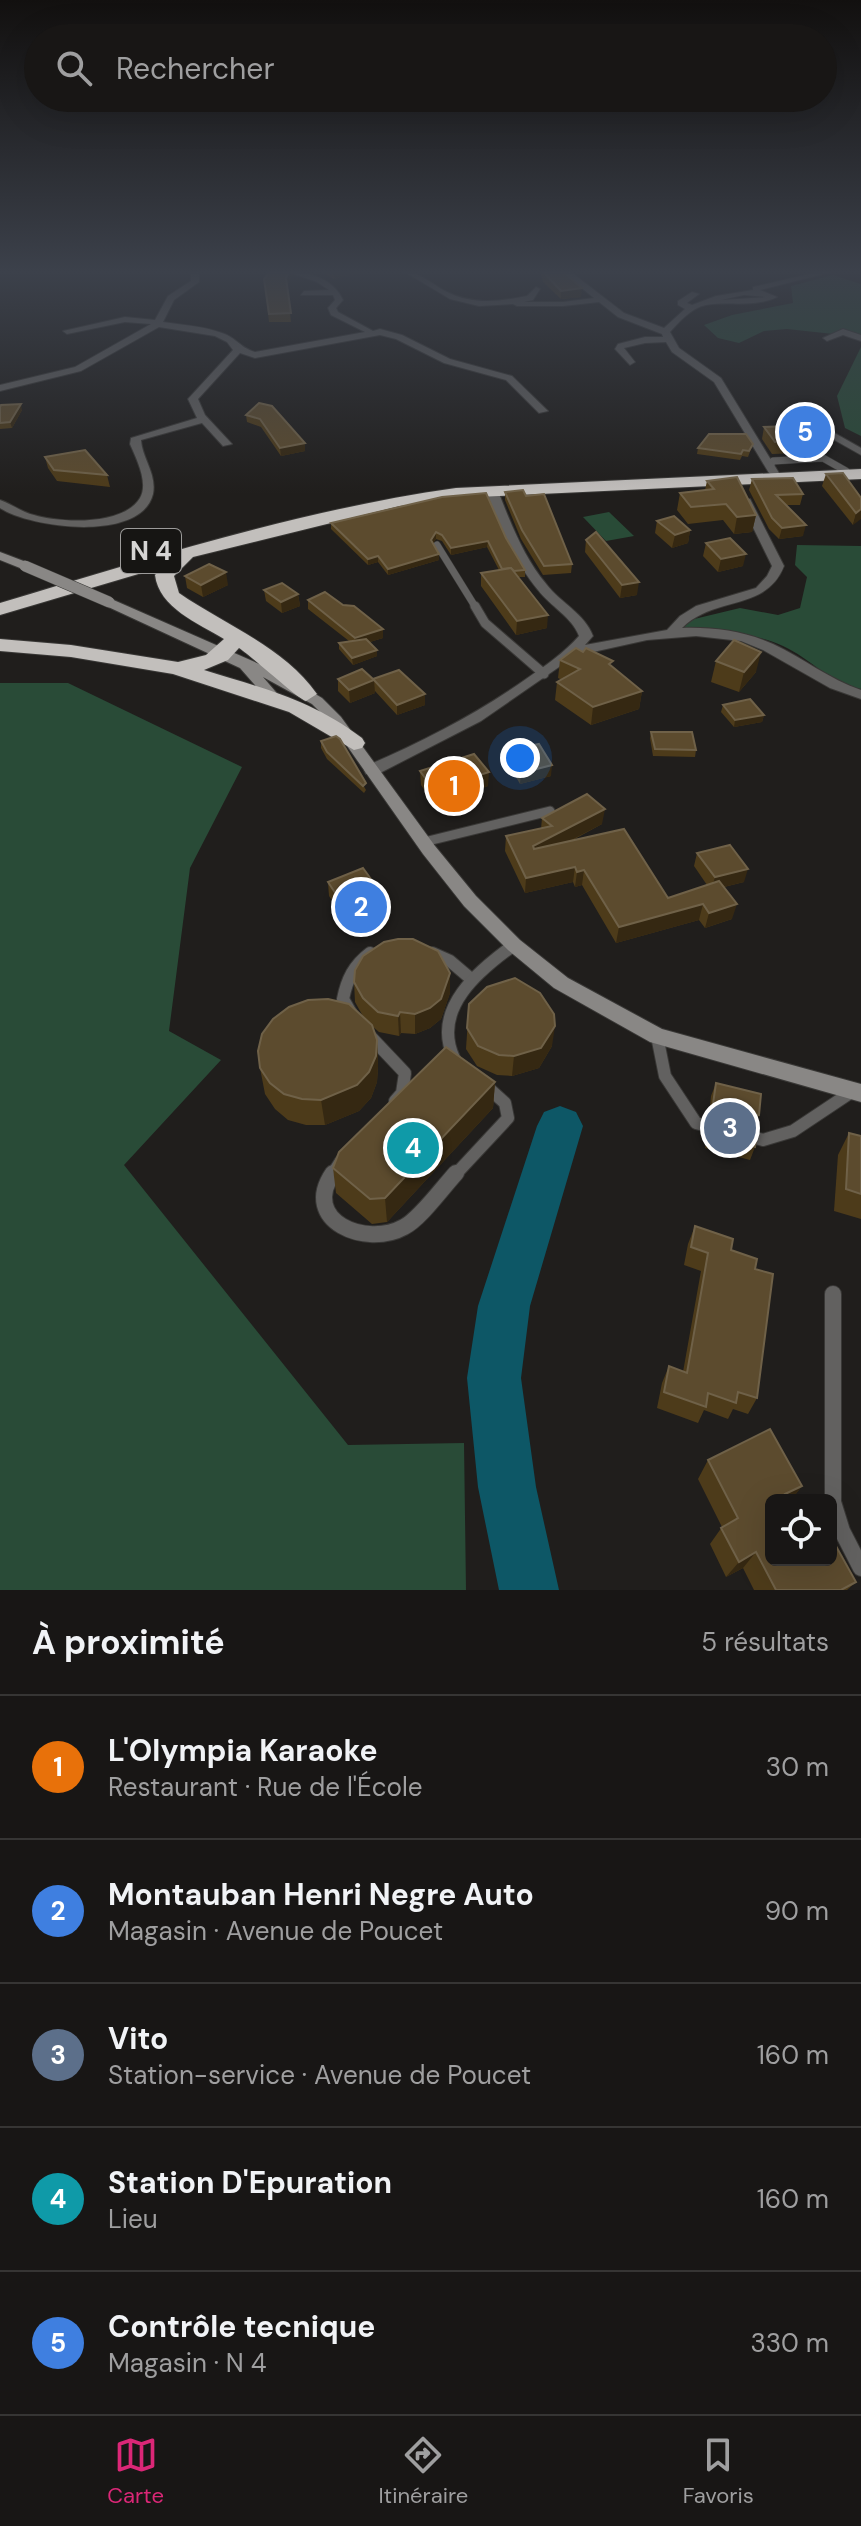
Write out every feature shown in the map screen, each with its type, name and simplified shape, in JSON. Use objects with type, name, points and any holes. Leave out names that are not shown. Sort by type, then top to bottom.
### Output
[{"type":"highway","name":"N 4","points":[[0,593],[229,529],[391,495],[484,484],[772,470],[856,472]]},
{"type":"highway","points":[[735,478],[856,472]]},
{"type":"highway","name":"N 4","points":[[0,609],[344,512],[414,499],[492,491],[735,478]]},
{"type":"highway","points":[[187,554],[176,560],[164,575],[166,589],[194,612],[236,635],[285,671],[306,694]]},
{"type":"highway","points":[[177,668],[201,665],[222,655],[236,635]]},
{"type":"highway","points":[[0,645],[57,649],[177,668],[309,712],[354,743]]},
{"type":"main road","points":[[0,556],[277,677],[306,694],[336,720],[470,901],[514,945],[561,983],[657,1036],[857,1092]]},
{"type":"main road","points":[[245,665],[274,698]]},
{"type":"street","points":[[0,388],[78,369],[119,346]]},
{"type":"street","points":[[235,346],[255,355],[302,346]]},
{"type":"street","points":[[417,346],[447,361],[509,378],[543,411]]},
{"type":"street","points":[[621,346],[619,349],[630,362]]},
{"type":"street","points":[[673,346],[718,380],[772,470]]},
{"type":"street","points":[[227,444],[204,419],[193,399],[238,350]]},
{"type":"street","points":[[794,413],[861,452]]},
{"type":"street","points":[[0,503],[23,518],[47,523],[78,524],[115,519],[134,511],[145,499],[148,487],[136,438],[204,419]]},
{"type":"street","points":[[672,632],[681,620],[700,608],[764,590],[776,574],[778,566],[735,478]]},
{"type":"street","points":[[372,770],[436,742],[497,707],[574,652],[586,636],[583,627],[549,595],[526,566],[492,491]]},
{"type":"street","points":[[574,652],[672,632],[711,633],[757,643],[826,683],[861,695]]},
{"type":"lane","points":[[437,545],[485,623],[544,674]]},
{"type":"lane","points":[[424,842],[550,811]]},
{"type":"lane","points":[[461,1067],[449,1052],[448,1029],[470,978],[514,945]]},
{"type":"lane","points":[[383,949],[357,962],[347,980],[343,999],[357,1024],[405,1073],[402,1093],[383,1115]]},
{"type":"lane","points":[[422,949],[450,961],[470,978]]},
{"type":"lane","points":[[657,1036],[665,1076],[696,1123],[763,1140],[793,1131],[857,1092]]},
{"type":"lane","points":[[354,1146],[335,1168],[325,1186],[323,1204],[330,1218],[347,1231],[366,1236],[389,1234],[405,1227],[508,1118],[505,1103],[499,1095],[473,1076]]},
{"type":"lane","points":[[833,1294],[833,1502],[842,1531],[861,1568]]},
{"type":"green space","points":[[861,347],[861,436],[845,428],[837,396]]},
{"type":"green space","points":[[609,512],[634,536],[606,541],[583,517]]},
{"type":"green space","points":[[797,545],[861,546],[861,689],[840,682],[793,651],[771,641],[683,627],[686,621],[740,608],[778,615],[800,608],[807,577],[795,565]]},
{"type":"green space","points":[[0,683],[68,683],[242,767],[190,868],[169,1031],[221,1060],[124,1165],[348,1445],[464,1443],[466,1590],[0,1590]]},
{"type":"building","points":[[259,403],[272,406],[305,443],[280,448],[260,419],[246,415]]},
{"type":"building","points":[[21,404],[10,422],[0,423],[1,405]]},
{"type":"building","points":[[792,426],[802,441],[775,442],[764,427]]},
{"type":"building","points":[[709,434],[746,434],[753,444],[749,451],[743,450],[741,454],[698,448]]},
{"type":"building","points":[[85,450],[107,475],[54,470],[45,457]]},
{"type":"building","points":[[843,473],[861,498],[861,509],[856,513],[826,474]]},
{"type":"building","points":[[737,477],[756,515],[737,517],[726,504],[691,507],[680,493],[714,489],[707,481]]},
{"type":"building","points":[[793,478],[803,494],[776,495],[806,525],[782,528],[772,518],[752,479]]},
{"type":"building","points":[[523,490],[526,496],[544,494],[572,564],[544,566],[522,530],[505,492]]},
{"type":"building","points":[[486,493],[506,538],[525,570],[502,569],[488,541],[451,548],[436,532],[431,540],[439,554],[388,569],[378,556],[368,559],[331,523],[442,497]]},
{"type":"building","points":[[674,516],[690,530],[675,535],[657,521]]},
{"type":"building","points":[[596,532],[639,582],[622,585],[586,540]]},
{"type":"building","points":[[730,538],[746,554],[721,559],[706,543]]},
{"type":"building","points":[[209,564],[226,572],[201,585],[185,576]]},
{"type":"building","points":[[511,568],[548,615],[517,621],[481,573]]},
{"type":"building","points":[[282,583],[298,594],[281,602],[264,590]]},
{"type":"building","points":[[325,592],[343,605],[354,606],[383,629],[355,638],[308,600]]},
{"type":"building","points":[[366,639],[377,650],[352,658],[339,643]]},
{"type":"building","points":[[734,640],[761,652],[744,672],[716,661]]},
{"type":"building","points":[[576,648],[583,652],[586,648],[613,661],[609,664],[642,691],[593,707],[557,682],[580,669],[560,660]]},
{"type":"building","points":[[362,669],[374,680],[349,690],[338,679]]},
{"type":"building","points":[[399,670],[425,694],[397,705],[373,679]]},
{"type":"building","points":[[750,699],[764,715],[735,720],[723,705]]},
{"type":"building","points":[[651,732],[692,732],[696,750],[655,749]]},
{"type":"building","points":[[336,736],[366,783],[363,786],[327,752],[321,741]]},
{"type":"building","points":[[539,744],[552,765],[521,773],[507,751]]},
{"type":"building","points":[[474,754],[489,772],[434,790],[420,771]]},
{"type":"building","points":[[587,794],[605,809],[533,846],[534,849],[624,829],[668,898],[719,881],[737,904],[709,913],[703,904],[619,927],[584,870],[577,872],[575,867],[526,878],[506,836],[552,826],[542,818]]},
{"type":"building","points":[[730,845],[748,869],[715,877],[697,853]]},
{"type":"building","points":[[363,868],[389,904],[353,920],[328,882]]},
{"type":"building","points":[[413,939],[438,951],[450,973],[441,999],[415,1014],[400,1012],[398,1016],[378,1012],[363,998],[354,982],[355,970],[363,956],[384,942]]},
{"type":"building","points":[[515,978],[540,993],[554,1014],[555,1026],[541,1048],[514,1056],[499,1055],[478,1046],[467,1028],[469,1004],[487,987]]},
{"type":"building","points":[[328,999],[349,1004],[372,1025],[377,1040],[376,1056],[369,1072],[357,1085],[321,1100],[284,1094],[270,1083],[260,1068],[258,1051],[262,1034],[273,1019],[289,1007],[308,1000]]},
{"type":"building","points":[[446,1047],[495,1082],[385,1198],[370,1199],[333,1168],[339,1152]]},
{"type":"building","points":[[716,1083],[761,1094],[759,1115],[713,1104]]},
{"type":"building","points":[[711,1122],[757,1133],[755,1147],[709,1135]]},
{"type":"building","points":[[849,1133],[861,1136],[861,1194],[846,1189]]},
{"type":"building","points":[[695,1226],[733,1239],[731,1250],[757,1259],[755,1269],[773,1274],[757,1398],[738,1392],[736,1403],[708,1393],[706,1407],[664,1392],[669,1366],[687,1373],[708,1253],[691,1247]]},
{"type":"building","points":[[770,1429],[802,1486],[785,1494],[765,1494],[765,1566],[837,1566],[837,1548],[856,1582],[841,1590],[776,1590],[756,1552],[739,1562],[721,1528],[738,1518],[708,1460]]},
{"type":"waterway","points":[[529,1590],[507,1487],[494,1378],[504,1306],[560,1126]]},
{"type":"place","name":"Contrôle tecnique","points":[[805,432]]},
{"type":"place","name":"L'Olympia Karaoke","points":[[454,786]]},
{"type":"place","name":"Montauban Henri Negre Auto","points":[[361,907]]},
{"type":"place","name":"Vito","points":[[730,1128]]},
{"type":"place","name":"Station D'Epuration","points":[[413,1148]]}]
